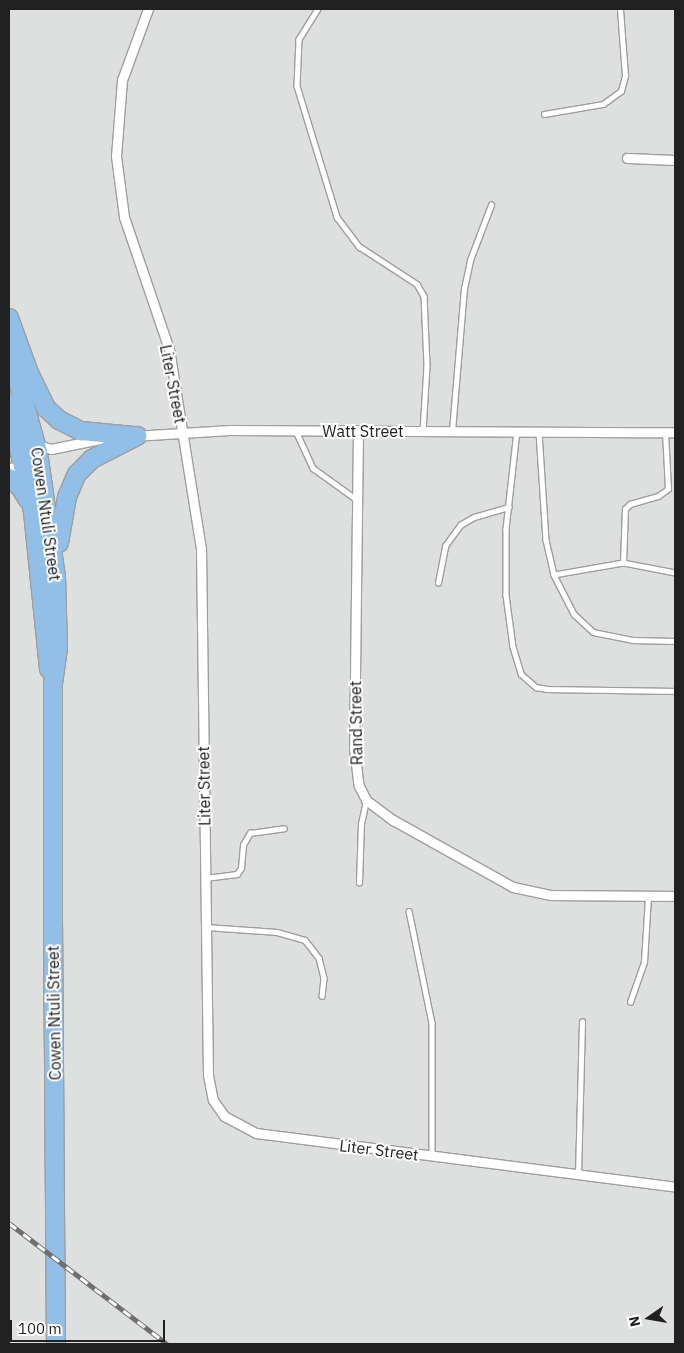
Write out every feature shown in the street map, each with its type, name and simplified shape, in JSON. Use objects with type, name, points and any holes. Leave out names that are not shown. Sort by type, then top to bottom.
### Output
[{"type":"highway","points":[[9,318],[29,373],[46,408],[59,420],[81,430],[135,435]]},
{"type":"highway","name":"Cowen Ntuli Street","points":[[9,349],[29,447],[24,466],[33,512],[46,653],[54,682]]},
{"type":"highway","name":"Cowen Ntuli Street","points":[[9,403],[29,447]]},
{"type":"highway","points":[[56,577],[64,509],[77,474],[92,459],[135,435]]},
{"type":"highway","name":"Cowen Ntuli Street","points":[[24,466],[56,577],[58,648],[54,682],[56,1344]]},
{"type":"highway","points":[[9,478],[20,487],[33,512]]},
{"type":"street","name":"Liter Street","points":[[148,9],[122,80],[116,156],[124,217],[169,349],[200,548],[208,1075],[213,1100],[224,1116],[243,1129],[256,1133],[675,1187]]},
{"type":"street","points":[[627,158],[675,160]]},
{"type":"street","name":"Rand Street","points":[[358,430],[354,748],[359,786],[366,800]]},
{"type":"street","name":"Watt Street","points":[[29,447],[182,431],[675,432]]},
{"type":"street","points":[[24,466],[29,447]]},
{"type":"street","points":[[366,800],[393,820],[513,887],[551,895],[675,896]]},
{"type":"lane","points":[[318,9],[299,39],[295,65],[297,86],[337,217],[360,247],[417,284],[424,296],[427,357],[423,431]]},
{"type":"lane","points":[[544,114],[603,104],[621,91],[625,76],[620,9]]},
{"type":"lane","points":[[452,431],[464,289],[470,260],[491,206]]},
{"type":"lane","points":[[296,430],[312,468],[357,500]]},
{"type":"lane","points":[[517,431],[506,528],[506,595],[512,646],[521,674],[536,687],[548,689],[675,691]]},
{"type":"lane","points":[[539,432],[546,540],[554,575],[574,614],[593,632],[633,640],[675,641]]},
{"type":"lane","points":[[623,563],[625,509],[630,504],[658,496],[668,489],[665,432]]},
{"type":"lane","points":[[438,583],[443,552],[460,525],[474,517],[509,507]]},
{"type":"lane","points":[[554,575],[623,563],[675,573]]},
{"type":"lane","points":[[359,883],[361,824],[366,800]]},
{"type":"lane","points":[[205,878],[233,876],[240,871],[243,845],[250,833],[284,828]]},
{"type":"lane","points":[[630,1002],[644,962],[648,896]]},
{"type":"lane","points":[[409,911],[431,1008],[432,1157]]},
{"type":"lane","points":[[206,927],[277,932],[305,940],[319,958],[324,978],[322,996]]},
{"type":"lane","points":[[578,1174],[582,1022]]},
{"type":"shaded area","points":[[9,9],[675,9],[675,1344],[9,1344]]},
{"type":"railway","points":[[9,1223],[167,1344]]}]
